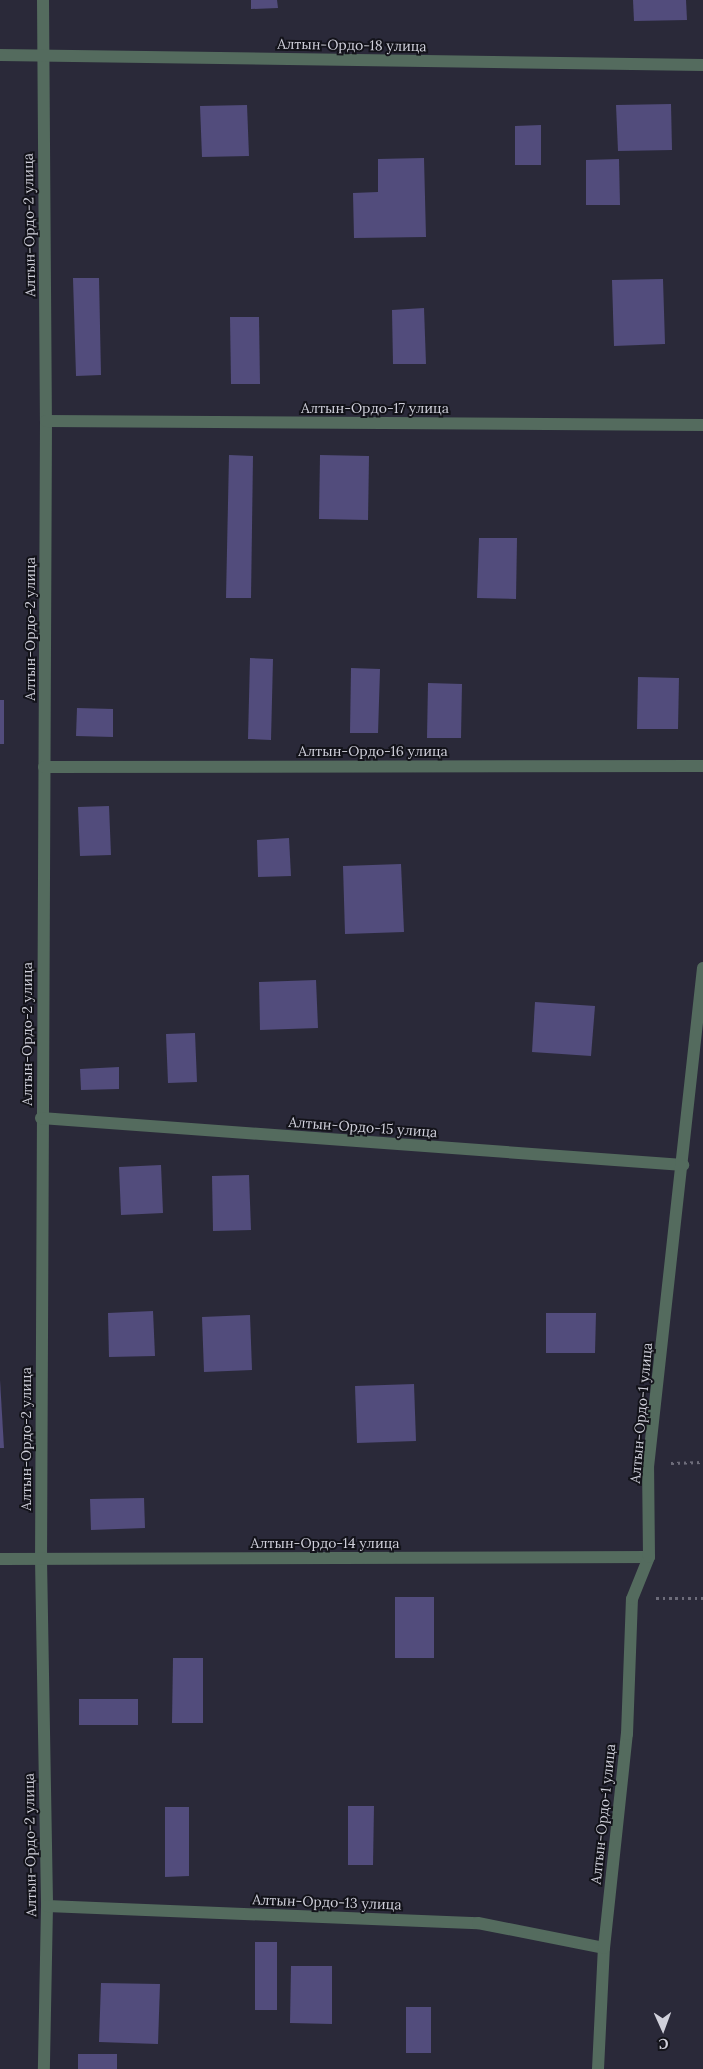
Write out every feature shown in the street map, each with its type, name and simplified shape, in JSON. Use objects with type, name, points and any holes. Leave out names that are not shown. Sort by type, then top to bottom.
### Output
[{"type":"street","name":"Алтын-Ордо-2 улица","points":[[43,0],[46,421],[40,1559],[47,1906],[44,2069]]},
{"type":"street","name":"Алтын-Ордо-18 улица","points":[[0,55],[703,65]]},
{"type":"street","name":"Алтын-Ордо-17 улица","points":[[46,421],[703,426]]},
{"type":"street","name":"Алтын-Ордо-16 улица","points":[[44,767],[703,766]]},
{"type":"street","name":"Алтын-Ордо-1 улица","points":[[598,2069],[604,1948],[627,1734],[632,1599],[649,1557],[648,1467],[683,1165],[703,968]]},
{"type":"street","name":"Алтын-Ордо-15 улица","points":[[41,1118],[683,1165]]},
{"type":"street","name":"Алтын-Ордо-14 улица","points":[[0,1559],[649,1557]]},
{"type":"street","name":"Алтын-Ордо-13 улица","points":[[47,1906],[478,1924],[604,1948]]},
{"type":"path","points":[[648,1467],[703,1462]]},
{"type":"path","points":[[632,1599],[703,1598]]},
{"type":"building","points":[[251,0],[277,0],[278,8],[251,9]]},
{"type":"building","points":[[633,0],[686,0],[687,20],[634,21]]},
{"type":"building","points":[[671,104],[672,150],[618,151],[616,105]]},
{"type":"building","points":[[247,105],[249,156],[202,157],[200,106]]},
{"type":"building","points":[[541,125],[541,165],[515,165],[515,126]]},
{"type":"building","points":[[424,158],[426,237],[354,238],[353,193],[378,192],[378,159]]},
{"type":"building","points":[[619,159],[620,205],[586,205],[586,160]]},
{"type":"building","points":[[73,278],[99,278],[101,375],[76,376]]},
{"type":"building","points":[[663,279],[665,344],[614,346],[612,280]]},
{"type":"building","points":[[424,308],[426,364],[393,364],[392,310]]},
{"type":"building","points":[[230,317],[259,317],[260,384],[231,384]]},
{"type":"building","points":[[229,455],[253,456],[251,598],[226,598]]},
{"type":"building","points":[[320,455],[369,456],[368,520],[319,519]]},
{"type":"building","points":[[479,538],[517,538],[516,599],[477,598]]},
{"type":"building","points":[[250,658],[273,659],[271,740],[248,739]]},
{"type":"building","points":[[351,668],[380,669],[378,733],[350,733]]},
{"type":"building","points":[[638,677],[679,678],[678,729],[637,729]]},
{"type":"building","points":[[428,683],[462,684],[461,738],[427,738]]},
{"type":"building","points":[[0,700],[4,700],[4,744],[0,744]]},
{"type":"building","points":[[77,708],[113,709],[113,737],[76,736]]},
{"type":"building","points":[[109,806],[111,855],[80,856],[78,807]]},
{"type":"building","points":[[289,838],[291,876],[258,877],[257,840]]},
{"type":"building","points":[[401,864],[404,932],[345,934],[343,866]]},
{"type":"building","points":[[316,980],[318,1028],[260,1030],[259,982]]},
{"type":"building","points":[[535,1002],[595,1006],[591,1056],[532,1052]]},
{"type":"building","points":[[195,1033],[197,1082],[168,1083],[166,1034]]},
{"type":"building","points":[[119,1067],[119,1089],[81,1090],[80,1069]]},
{"type":"building","points":[[161,1165],[163,1213],[121,1215],[119,1167]]},
{"type":"building","points":[[249,1175],[251,1230],[213,1231],[212,1176]]},
{"type":"building","points":[[153,1311],[155,1356],[109,1357],[108,1313]]},
{"type":"building","points":[[546,1313],[596,1313],[595,1353],[546,1353]]},
{"type":"building","points":[[250,1315],[252,1370],[204,1372],[202,1317]]},
{"type":"building","points":[[0,1380],[4,1448],[0,1448]]},
{"type":"building","points":[[414,1384],[416,1441],[357,1443],[355,1386]]},
{"type":"building","points":[[144,1498],[145,1528],[91,1530],[90,1499]]},
{"type":"building","points":[[395,1597],[434,1597],[434,1658],[395,1658]]},
{"type":"building","points":[[173,1658],[203,1658],[203,1723],[172,1723]]},
{"type":"building","points":[[79,1699],[138,1699],[138,1725],[79,1725]]},
{"type":"building","points":[[348,1806],[374,1806],[373,1865],[348,1865]]},
{"type":"building","points":[[165,1807],[189,1807],[189,1876],[165,1877]]},
{"type":"building","points":[[255,1942],[277,1942],[277,2010],[255,2010]]},
{"type":"building","points":[[291,1966],[332,1966],[332,2024],[290,2023]]},
{"type":"building","points":[[101,1983],[160,1984],[158,2044],[99,2042]]},
{"type":"building","points":[[406,2007],[431,2007],[431,2053],[406,2053]]},
{"type":"building","points":[[78,2054],[117,2054],[117,2069],[78,2069]]}]
